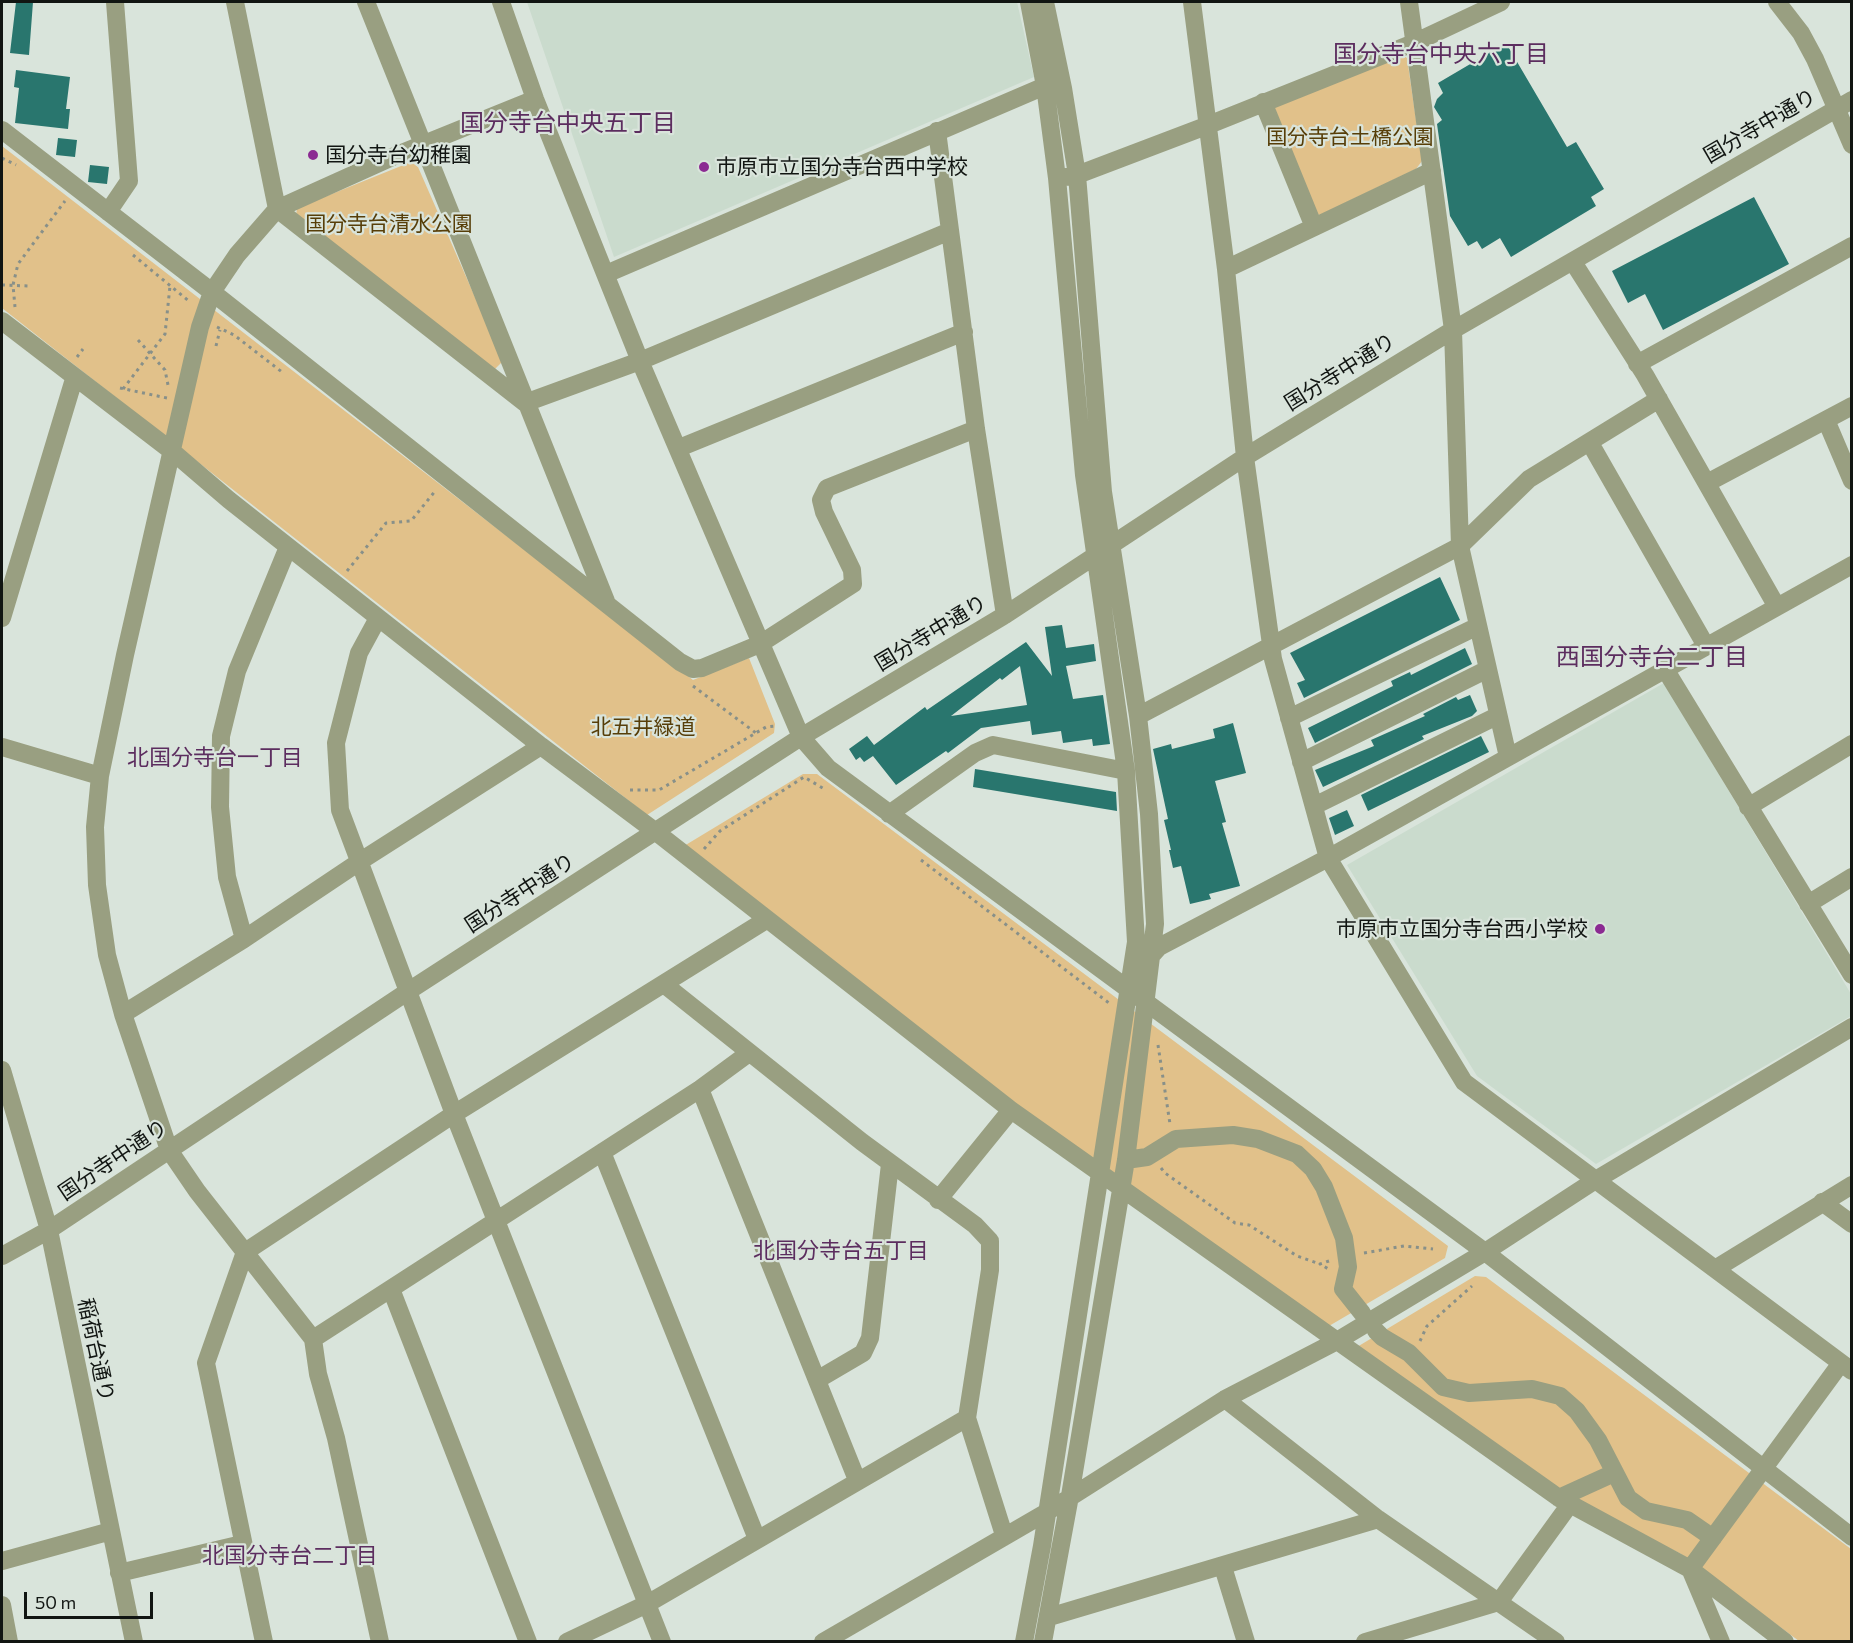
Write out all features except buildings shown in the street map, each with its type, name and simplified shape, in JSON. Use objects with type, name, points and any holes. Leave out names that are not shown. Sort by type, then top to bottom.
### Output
[{"type":"street","points":[[108,212],[129,181],[115,2]]},
{"type":"street","points":[[235,2],[277,209],[525,403]]},
{"type":"street","points":[[366,2],[606,603]]},
{"type":"street","points":[[501,2],[535,99],[640,361],[679,448],[760,644],[801,737],[828,768],[1485,1252],[1764,1466],[1851,1537]]},
{"type":"street","points":[[1024,1641],[1101,1175],[1136,942],[1126,771],[1118,700],[1084,475],[1057,178],[1046,86],[1029,2]]},
{"type":"street","points":[[1043,1641],[1071,1496],[1126,1160],[1155,924],[1149,814],[1138,716],[1103,492],[1077,175],[1063,88],[1045,2]]},
{"type":"street","points":[[1192,2],[1226,269],[1245,457],[1273,659],[1328,858],[1464,1082],[1846,1367],[1764,1466],[1690,1569]]},
{"type":"street","points":[[1409,2],[1453,330],[1460,546],[1476,627],[1508,757]]},
{"type":"street","points":[[1057,178],[1077,175],[1206,126],[1416,42],[1501,2]]},
{"type":"street","points":[[1777,2],[1801,33],[1844,104],[1851,145]]},
{"type":"street","points":[[606,274],[1046,86]]},
{"type":"street","points":[[380,1641],[336,1438],[318,1374],[313,1339],[169,1150],[123,1014],[107,955],[97,885],[95,827],[100,776],[146,562],[173,452],[176,401],[212,292],[237,255],[277,209],[422,145],[535,99]]},
{"type":"street","points":[[1263,102],[1314,227]]},
{"type":"street","name":"国分寺中通り","points":[[2,1256],[49,1230],[407,992],[801,737],[1005,615],[1245,457],[1453,330],[1844,104]]},
{"type":"street","points":[[2,130],[212,292],[680,662],[693,669],[702,668],[760,644],[853,584],[852,570],[820,500],[827,488],[976,429]]},
{"type":"street","points":[[937,131],[976,429],[1005,615]]},
{"type":"street","points":[[1226,269],[1432,171]]},
{"type":"street","points":[[525,403],[640,361],[950,231]]},
{"type":"street","points":[[1637,364],[1851,246]]},
{"type":"street","points":[[1573,262],[1659,399],[1777,607]]},
{"type":"street","points":[[2,321],[74,379],[173,452],[288,547],[541,746],[656,832],[1011,1110],[1564,1501],[1690,1569],[1785,1641]]},
{"type":"street","points":[[679,448],[964,332]]},
{"type":"street","points":[[2,618],[7,579],[74,379]]},
{"type":"street","points":[[1138,716],[1272,643],[1460,546],[1529,479],[1659,399]]},
{"type":"street","points":[[1707,483],[1851,406]]},
{"type":"street","points":[[1826,420],[1851,481]]},
{"type":"street","points":[[1590,442],[1706,646]]},
{"type":"street","points":[[244,939],[227,877],[220,807],[221,736],[237,671],[288,547]]},
{"type":"street","points":[[1151,956],[1160,946],[1328,858],[1851,565]]},
{"type":"street","points":[[378,618],[359,652],[336,743],[340,810],[454,1114],[662,1641]]},
{"type":"street","points":[[1289,718],[1476,627]]},
{"type":"street","points":[[1665,669],[1851,975]]},
{"type":"street","points":[[1301,762],[1486,670]]},
{"type":"street","points":[[1314,806],[1497,717]]},
{"type":"street","points":[[1748,807],[1851,744]]},
{"type":"street","points":[[889,813],[975,753],[993,745],[1126,771]]},
{"type":"street","points":[[123,1014],[244,939],[359,862],[541,746]]},
{"type":"street","points":[[2,747],[100,776]]},
{"type":"street","points":[[1808,903],[1851,877]]},
{"type":"street","points":[[264,1641],[206,1363],[245,1252],[454,1114],[665,985],[766,920]]},
{"type":"street","points":[[665,985],[890,1164],[975,1225],[990,1241],[990,1270],[967,1418],[1004,1535]]},
{"type":"street","points":[[823,1641],[1047,1512],[1226,1399],[1337,1341],[1485,1252],[1594,1181],[1851,1028]]},
{"type":"street","points":[[313,1339],[700,1089],[749,1053]]},
{"type":"street","name":"稲荷台通り","points":[[2,1070],[49,1230],[134,1641]]},
{"type":"street","points":[[700,1089],[857,1480]]},
{"type":"street","points":[[938,1200],[1011,1110]]},
{"type":"street","points":[[1126,1160],[1147,1157],[1173,1141],[1233,1135],[1258,1139],[1297,1154],[1313,1169],[1324,1187],[1344,1238],[1348,1267],[1343,1289],[1362,1313]]},
{"type":"street","points":[[602,1152],[757,1539]]},
{"type":"street","points":[[817,1380],[863,1353],[870,1338],[890,1164]]},
{"type":"street","points":[[1715,1269],[1851,1185]]},
{"type":"street","points":[[1822,1202],[1851,1224]]},
{"type":"street","points":[[391,1289],[528,1641]]},
{"type":"street","points":[[1376,1331],[1413,1356],[1443,1387],[1469,1394],[1532,1389],[1560,1396],[1577,1411],[1598,1440],[1628,1498],[1646,1511],[1687,1520],[1713,1538]]},
{"type":"street","points":[[1226,1399],[1378,1519],[1556,1641]]},
{"type":"street","points":[[567,1641],[647,1604],[967,1418]]},
{"type":"street","points":[[1365,1641],[1499,1602],[1564,1501],[1614,1473]]},
{"type":"street","points":[[1049,1617],[1378,1519]]},
{"type":"street","points":[[2,1561],[111,1531]]},
{"type":"street","points":[[119,1573],[242,1544]]},
{"type":"street","points":[[1223,1567],[1246,1641]]},
{"type":"street","points":[[1690,1569],[1721,1641]]},
{"type":"street","points":[[2,1605],[9,1641]]},
{"type":"path","points":[[19,313],[13,305],[13,285],[18,264],[66,200]]},
{"type":"path","points":[[2,285],[28,286]]},
{"type":"path","points":[[123,389],[165,334],[170,286]]},
{"type":"path","points":[[138,340],[165,370],[176,401]]},
{"type":"path","points":[[113,387],[176,401]]},
{"type":"path","points":[[347,571],[386,523],[411,521],[436,490]]},
{"type":"path","points":[[628,790],[659,790],[766,727],[778,726]]},
{"type":"path","points":[[693,861],[720,831],[804,777],[828,791]]},
{"type":"path","points":[[912,854],[1111,1004]]},
{"type":"path","points":[[1157,1043],[1161,1052],[1173,1141]]},
{"type":"path","points":[[1153,1153],[1164,1173],[1235,1223],[1249,1225],[1297,1256],[1320,1264]]},
{"type":"path","points":[[1346,1261],[1365,1253],[1404,1246],[1433,1249]]},
{"type":"path","points":[[1413,1356],[1427,1326],[1472,1286]]},
{"type":"shaded area","name":"市原市立国分寺台西中学校","points":[[527,2],[1017,2],[1034,77],[614,257]]},
{"type":"shaded area","name":"市原市立国分寺台西小学校","points":[[1664,683],[1851,994],[1851,1016],[1596,1164],[1477,1076],[1347,865]]},
{"type":"green space","name":"国分寺台土橋公園","points":[[1401,54],[1407,58],[1422,161],[1416,169],[1320,215],[1313,213],[1274,106]]},
{"type":"green space","name":"北五井緑道","points":[[2,146],[693,680],[749,658],[775,724],[774,733],[647,815],[2,308]]},
{"type":"green space","name":"国分寺台清水公園","points":[[411,162],[418,167],[503,361],[495,369],[296,216],[297,208]]},
{"type":"green space","points":[[803,774],[817,774],[1448,1246],[1445,1258],[1329,1326],[1013,1102],[684,846]]},
{"type":"green space","points":[[1475,1276],[1486,1277],[1851,1549],[1851,1641],[1799,1641],[1681,1554],[1575,1502],[1357,1347]]},
{"type":"place","name":"国分寺台幼稚園","points":[[313,155]]},
{"type":"place","name":"市原市立国分寺台西中学校","points":[[704,167]]},
{"type":"place","name":"市原市立国分寺台西小学校","points":[[1600,929]]},
{"type":"district","name":"国分寺台中央六丁目","points":[[1441,54]]},
{"type":"district","name":"国分寺台中央五丁目","points":[[568,123]]},
{"type":"district","name":"西国分寺台二丁目","points":[[1652,657]]},
{"type":"district","name":"北国分寺台一丁目","points":[[215,758]]},
{"type":"district","name":"北国分寺台五丁目","points":[[841,1251]]},
{"type":"district","name":"北国分寺台二丁目","points":[[290,1556]]}]
